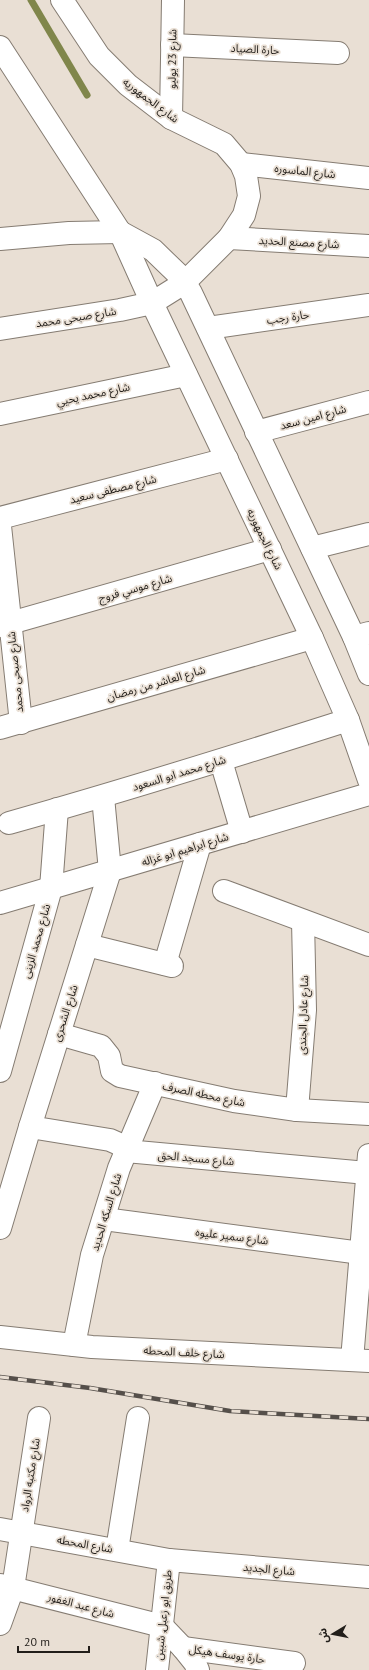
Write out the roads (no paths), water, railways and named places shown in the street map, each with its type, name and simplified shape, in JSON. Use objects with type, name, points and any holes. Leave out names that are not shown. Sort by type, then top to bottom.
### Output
[{"type":"street","name":"شارع الجمهوريه","points":[[62,0],[99,56],[128,85],[171,118],[224,144],[240,164],[246,176],[249,196],[244,215],[229,238],[184,282],[152,303]]},
{"type":"street","name":"شارع 23 يوليو","points":[[171,118],[173,0]]},
{"type":"street","name":"حارة الصياد","points":[[172,45],[338,53]]},
{"type":"street","name":"شارع الجمهوريه","points":[[1,50],[120,232],[186,375],[312,638],[348,720],[369,780]]},
{"type":"street","name":"شارع الماسوره","points":[[240,164],[369,178]]},
{"type":"street","name":"شارع الجمهوريه","points":[[120,232],[153,250],[173,268],[184,282],[208,328],[312,548],[361,635],[369,674]]},
{"type":"street","points":[[0,239],[69,233],[120,232]]},
{"type":"street","name":"شارع مصنع الحديد","points":[[229,238],[369,246]]},
{"type":"street","name":"شارع صبحى محمد","points":[[0,329],[120,310],[152,303]]},
{"type":"street","name":"حارة رجب","points":[[208,328],[369,305]]},
{"type":"street","name":"شارع محمد يحيي","points":[[0,414],[186,375]]},
{"type":"street","name":"شارع امين سعد","points":[[256,432],[369,402]]},
{"type":"street","name":"شارع مصطفى سعيد","points":[[0,518],[227,459]]},
{"type":"street","name":"شارع صبحى محمد","points":[[0,526],[10,726]]},
{"type":"street","points":[[312,548],[369,534]]},
{"type":"street","name":"شارع موسي فروج","points":[[5,625],[270,549]]},
{"type":"street","name":"شارع العاشر من رمضان","points":[[10,726],[312,638]]},
{"type":"street","name":"شارع محمد ابو السعود","points":[[9,822],[103,797],[348,720]]},
{"type":"street","points":[[221,761],[242,832]]},
{"type":"street","name":"شارع ابراهيم ابو غزاله","points":[[0,903],[369,794]]},
{"type":"street","name":"شارع الشحرى","points":[[0,1228],[110,871],[103,797]]},
{"type":"street","name":"شارع محمد الزينى","points":[[0,1071],[51,888],[57,809]]},
{"type":"street","points":[[87,945],[169,965],[200,844]]},
{"type":"street","points":[[224,891],[369,945]]},
{"type":"street","name":"شارع عادل الجندى","points":[[297,1110],[305,1010],[303,921]]},
{"type":"street","name":"شارع محطه الصرف","points":[[59,1034],[101,1046],[109,1056],[112,1071],[120,1076],[234,1101],[297,1110],[369,1114]]},
{"type":"street","name":"شارع السكه الحديد","points":[[74,1345],[92,1255],[119,1168],[155,1083]]},
{"type":"street","name":"شارع مسجد الحق","points":[[30,1127],[110,1140],[119,1144],[126,1151],[368,1164]]},
{"type":"street","points":[[360,1361],[361,1253],[368,1164]]},
{"type":"street","name":"شارع سمير عليوه","points":[[104,1219],[361,1253]]},
{"type":"street","name":"شارع خلف المحطه","points":[[0,1337],[74,1345],[360,1361]]},
{"type":"street","name":"شارع مكتبه الرواد","points":[[0,1624],[7,1586],[21,1532],[40,1418]]},
{"type":"street","points":[[116,1550],[138,1418]]},
{"type":"street","name":"شارع المحطه","points":[[0,1529],[169,1560]]},
{"type":"street","name":"شارع الجديد","points":[[169,1560],[369,1577]]},
{"type":"street","name":"طريق ابو زعبل, شبين","points":[[157,1670],[169,1560]]},
{"type":"street","name":"شارع عبد الغفور","points":[[7,1586],[162,1626]]},
{"type":"street","points":[[162,1626],[183,1648],[198,1670]]},
{"type":"street","name":"حارة يوسف هيكل","points":[[183,1648],[294,1663]]},
{"type":"waterway","points":[[31,0],[87,95]]},
{"type":"railway","points":[[0,1377],[90,1388],[230,1411],[369,1419]]}]
